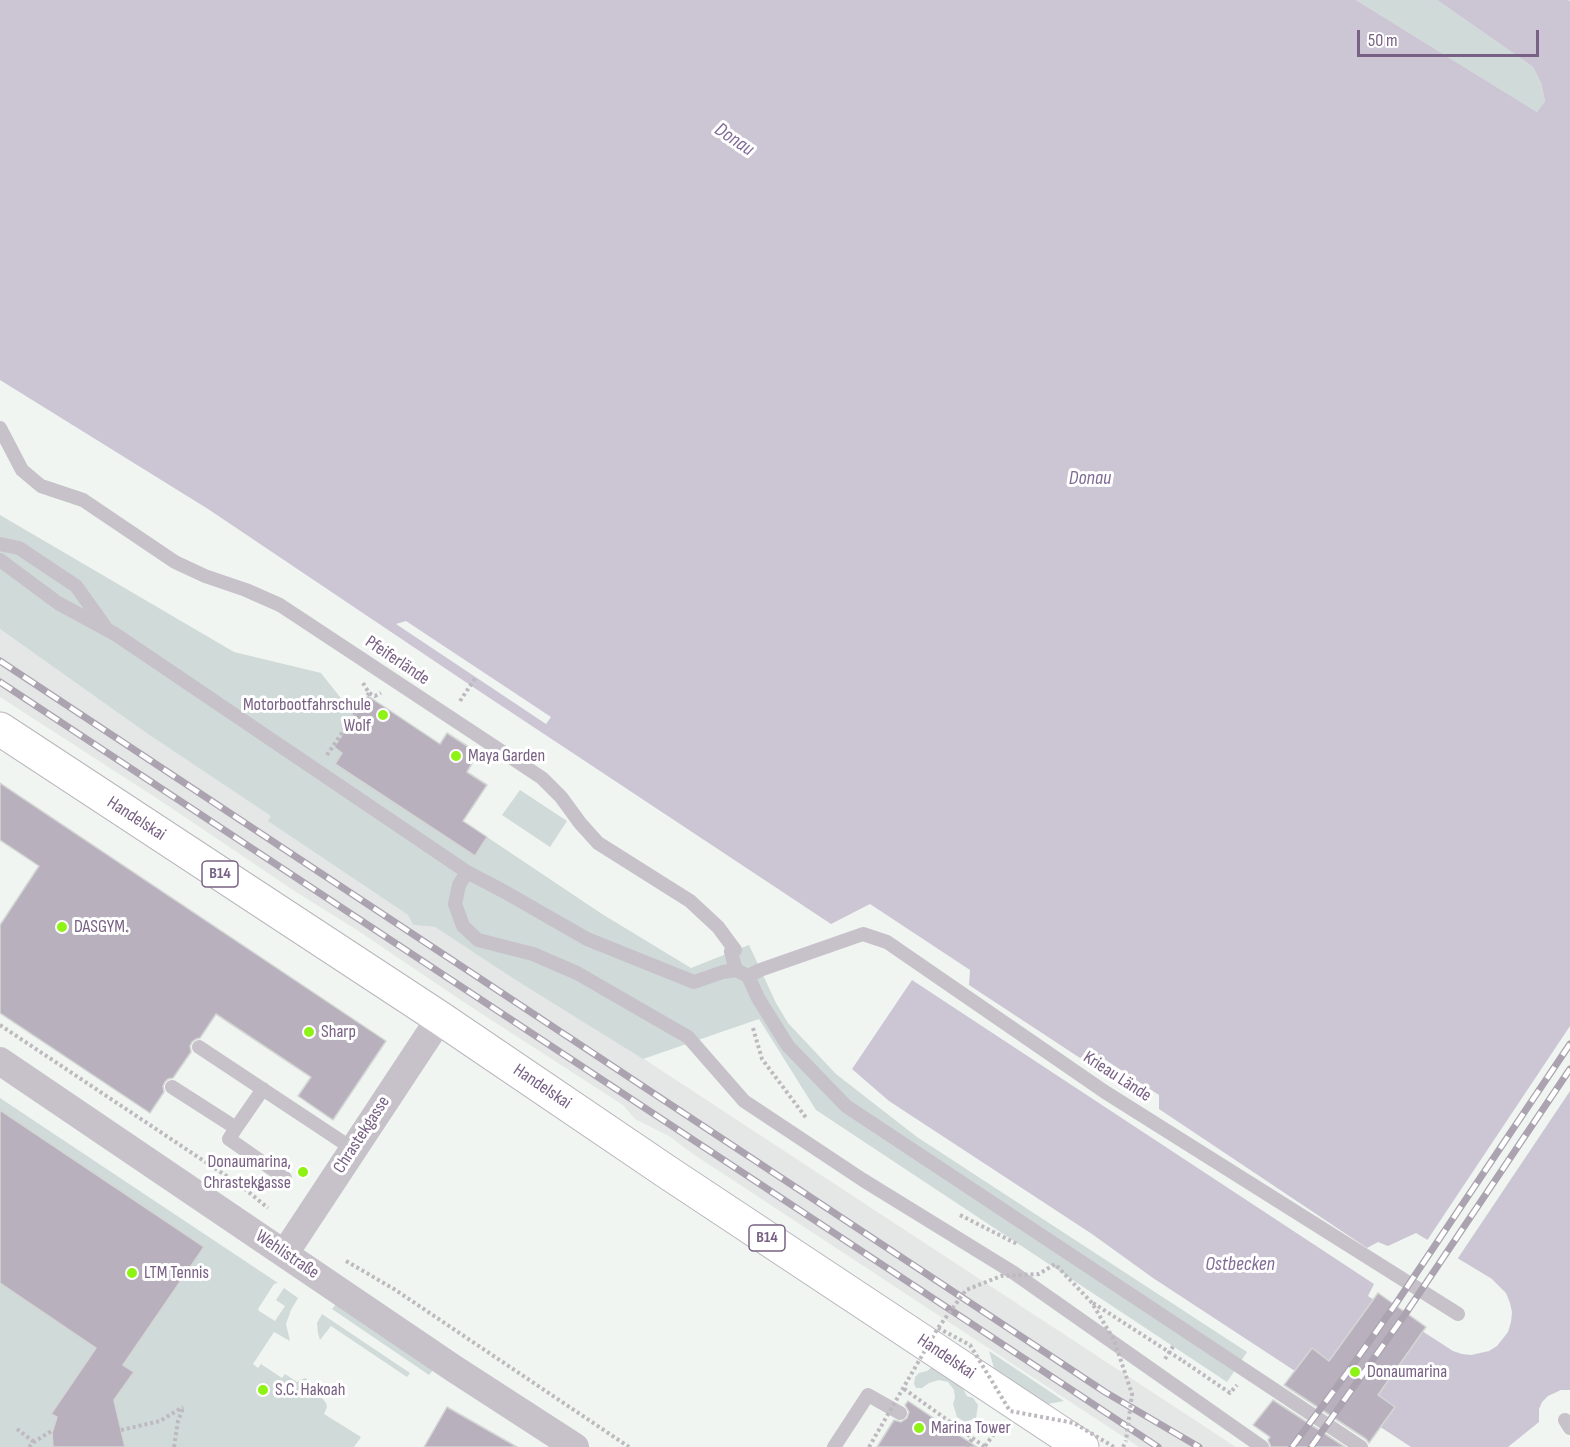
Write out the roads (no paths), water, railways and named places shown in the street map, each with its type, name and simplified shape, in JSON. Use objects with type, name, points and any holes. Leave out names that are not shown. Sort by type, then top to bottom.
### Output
[{"type":"main road","name":"Handelskai","points":[[0,729],[440,1018],[657,1166],[1082,1447]]},
{"type":"street","name":"Chrastekgasse","points":[[285,1253],[440,1018]]},
{"type":"street","name":"Wehlistraße","points":[[0,1061],[453,1368],[575,1447]]},
{"type":"lane","name":"Pfeiferlände","points":[[0,428],[22,470],[41,486],[83,500],[175,562],[280,605],[542,778],[561,797],[598,843],[690,901],[718,927],[735,950],[731,952],[742,973],[788,1046],[846,1106],[1362,1447]]},
{"type":"lane","points":[[0,544],[19,548],[76,586],[107,630]]},
{"type":"lane","name":"Krieau Lände","points":[[0,560],[58,603],[107,630],[467,872],[587,939],[694,982],[723,972],[742,973],[760,970],[863,934],[887,942],[1105,1092],[1458,1314]]},
{"type":"lane","points":[[467,872],[459,885],[455,904],[463,926],[478,940],[533,954],[577,973],[688,1037],[744,1101],[863,1180],[1014,1273],[1262,1447]]},
{"type":"lane","points":[[199,1047],[353,1149]]},
{"type":"lane","points":[[172,1087],[236,1128]]},
{"type":"lane","points":[[263,1089],[229,1139],[285,1178]]},
{"type":"lane","points":[[834,1447],[868,1395],[900,1413]]},
{"type":"water","name":"Donau","points":[[0,0],[1356,0],[1537,112],[1545,101],[1541,83],[1533,67],[1437,0],[1570,1],[1570,1390],[1561,1390],[1548,1396],[1539,1409],[1539,1422],[1508,1447],[1411,1447],[889,1101],[852,1069],[912,980],[1374,1284],[1368,1296],[1453,1351],[1471,1355],[1489,1351],[1497,1346],[1508,1332],[1512,1312],[1510,1303],[1506,1293],[1492,1279],[1416,1233],[1388,1246],[1378,1242],[1367,1248],[1159,1109],[1159,1095],[1092,1051],[1080,1058],[969,985],[970,970],[870,904],[831,924],[208,509],[0,380]]},
{"type":"railway","points":[[0,661],[1105,1392],[1199,1447]]},
{"type":"railway","points":[[0,682],[1158,1447]]},
{"type":"railway","points":[[1292,1447],[1395,1305],[1570,1044]]},
{"type":"railway","points":[[1311,1447],[1406,1313],[1570,1069]]},
{"type":"place","name":"Motorbootfahrschule Wolf","points":[[383,715]]},
{"type":"place","name":"Maya Garden","points":[[456,756]]},
{"type":"place","name":"DASGYM.","points":[[62,927]]},
{"type":"place","name":"Sharp","points":[[309,1032]]},
{"type":"place","name":"Donaumarina, Chrastekgasse","points":[[303,1172]]},
{"type":"place","name":"LTM Tennis","points":[[132,1273]]},
{"type":"place","name":"Donaumarina","points":[[1355,1372]]},
{"type":"place","name":"S.C. Hakoah","points":[[263,1390]]},
{"type":"place","name":"Marina Tower","points":[[919,1428]]},
{"type":"water label","name":"Ostbecken","points":[[1240,1265]]}]
